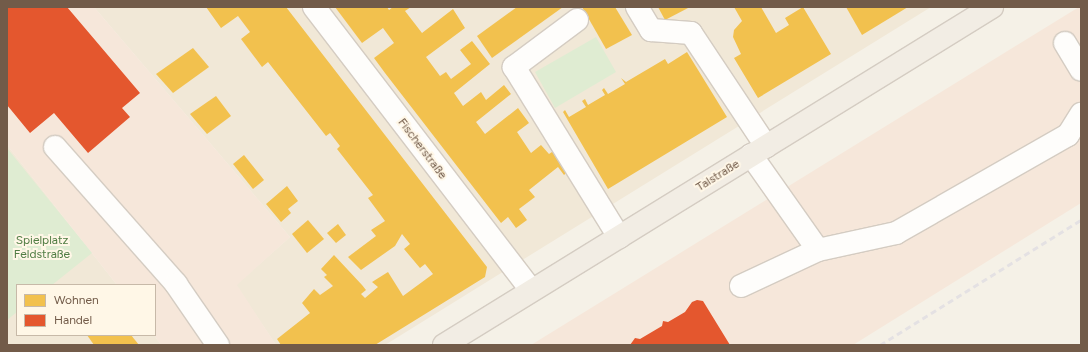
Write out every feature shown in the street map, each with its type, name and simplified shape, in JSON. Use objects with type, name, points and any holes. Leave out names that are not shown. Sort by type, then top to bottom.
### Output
[{"type":"main road","name":"Talstraße","points":[[444,345],[992,7]]},
{"type":"street","name":"Fischerstraße","points":[[314,7],[531,290]]},
{"type":"street","points":[[637,7],[651,30],[691,33],[758,151],[818,250]]},
{"type":"street","points":[[577,20],[514,66],[619,237]]},
{"type":"street","points":[[1065,43],[1081,70]]},
{"type":"street","points":[[741,286],[818,250],[896,232],[1068,135],[1081,114]]},
{"type":"street","points":[[55,147],[176,284],[218,345]]},
{"type":"shaded area","points":[[7,7],[94,7],[290,237],[237,285],[276,345],[161,345],[155,336],[156,336],[156,284],[116,284],[7,145]]},
{"type":"shaded area","points":[[94,7],[931,7],[385,345],[276,345],[236,285],[290,237]]},
{"type":"shaded area","points":[[1081,7],[1081,203],[853,345],[531,345]]},
{"type":"shaded area","name":"Spielplatz Feldstraße","points":[[7,145],[116,284],[16,284],[16,336],[155,336],[161,345],[7,345]]},
{"type":"green space","points":[[596,37],[616,72],[555,108],[535,72]]},
{"type":"green space","name":"Spielplatz Feldstraße","points":[[7,148],[92,253],[53,284],[16,284],[16,313],[7,320]]},
{"type":"building: Wohnen","points":[[206,7],[286,7],[487,267],[485,277],[375,345],[281,345],[277,339],[310,313],[302,303],[314,289],[320,295],[333,286],[324,277],[327,275],[321,269],[334,255],[366,290],[361,294],[365,298],[378,287],[372,282],[388,272],[403,296],[433,274],[425,264],[420,268],[404,249],[410,244],[402,234],[395,246],[361,270],[348,257],[376,236],[371,230],[385,221],[368,198],[373,195],[337,149],[340,146],[330,133],[326,136],[268,62],[262,67],[241,39],[250,32],[238,16],[221,28]]},
{"type":"building: Wohnen","points":[[335,7],[387,7],[389,10],[393,7],[411,7],[405,11],[422,33],[453,9],[465,28],[426,57],[440,76],[446,72],[451,79],[471,64],[460,50],[472,41],[490,64],[454,93],[463,106],[481,92],[486,100],[504,85],[511,94],[476,122],[485,134],[518,108],[529,123],[517,132],[531,153],[541,145],[549,154],[555,150],[569,170],[564,175],[558,167],[529,190],[535,197],[519,209],[527,220],[516,228],[508,217],[501,223],[385,73],[374,58],[394,43],[383,28],[362,43]]},
{"type":"building: Wohnen","points":[[517,7],[563,7],[492,58],[477,36]]},
{"type":"building: Wohnen","points":[[582,7],[615,7],[632,35],[606,49]]},
{"type":"building: Wohnen","points":[[658,7],[690,7],[665,20]]},
{"type":"building: Wohnen","points":[[734,7],[761,7],[776,33],[789,25],[785,18],[803,7],[831,54],[758,98],[734,58],[741,54],[733,37],[734,30],[742,21]]},
{"type":"building: Wohnen","points":[[846,7],[908,7],[862,35]]},
{"type":"building: Wohnen","points":[[193,48],[209,67],[173,93],[156,74]]},
{"type":"building: Wohnen","points":[[687,52],[727,117],[608,189],[563,112],[565,110],[569,117],[586,107],[582,101],[585,99],[588,105],[605,95],[602,90],[604,88],[608,94],[625,84],[621,78],[626,82],[665,59],[668,64]]},
{"type":"building: Wohnen","points":[[216,96],[231,116],[207,134],[190,114]]},
{"type":"building: Wohnen","points":[[244,155],[264,180],[253,189],[233,164]]},
{"type":"building: Wohnen","points":[[287,186],[298,201],[288,209],[291,213],[281,222],[266,204]]},
{"type":"building: Wohnen","points":[[308,220],[324,239],[307,253],[292,234]]},
{"type":"building: Wohnen","points":[[338,224],[346,235],[336,243],[327,233]]},
{"type":"building: Wohnen","points":[[88,336],[132,336],[139,345],[94,345]]},
{"type":"building: Handel","points":[[7,7],[67,7],[140,93],[122,108],[130,117],[88,153],[54,113],[30,133],[7,105]]},
{"type":"building: Handel","points":[[697,300],[703,301],[730,345],[630,345],[635,338],[640,339],[662,326],[663,321],[668,322],[685,312],[692,302]]},
{"type":"railway","points":[[880,345],[1081,220]]}]
